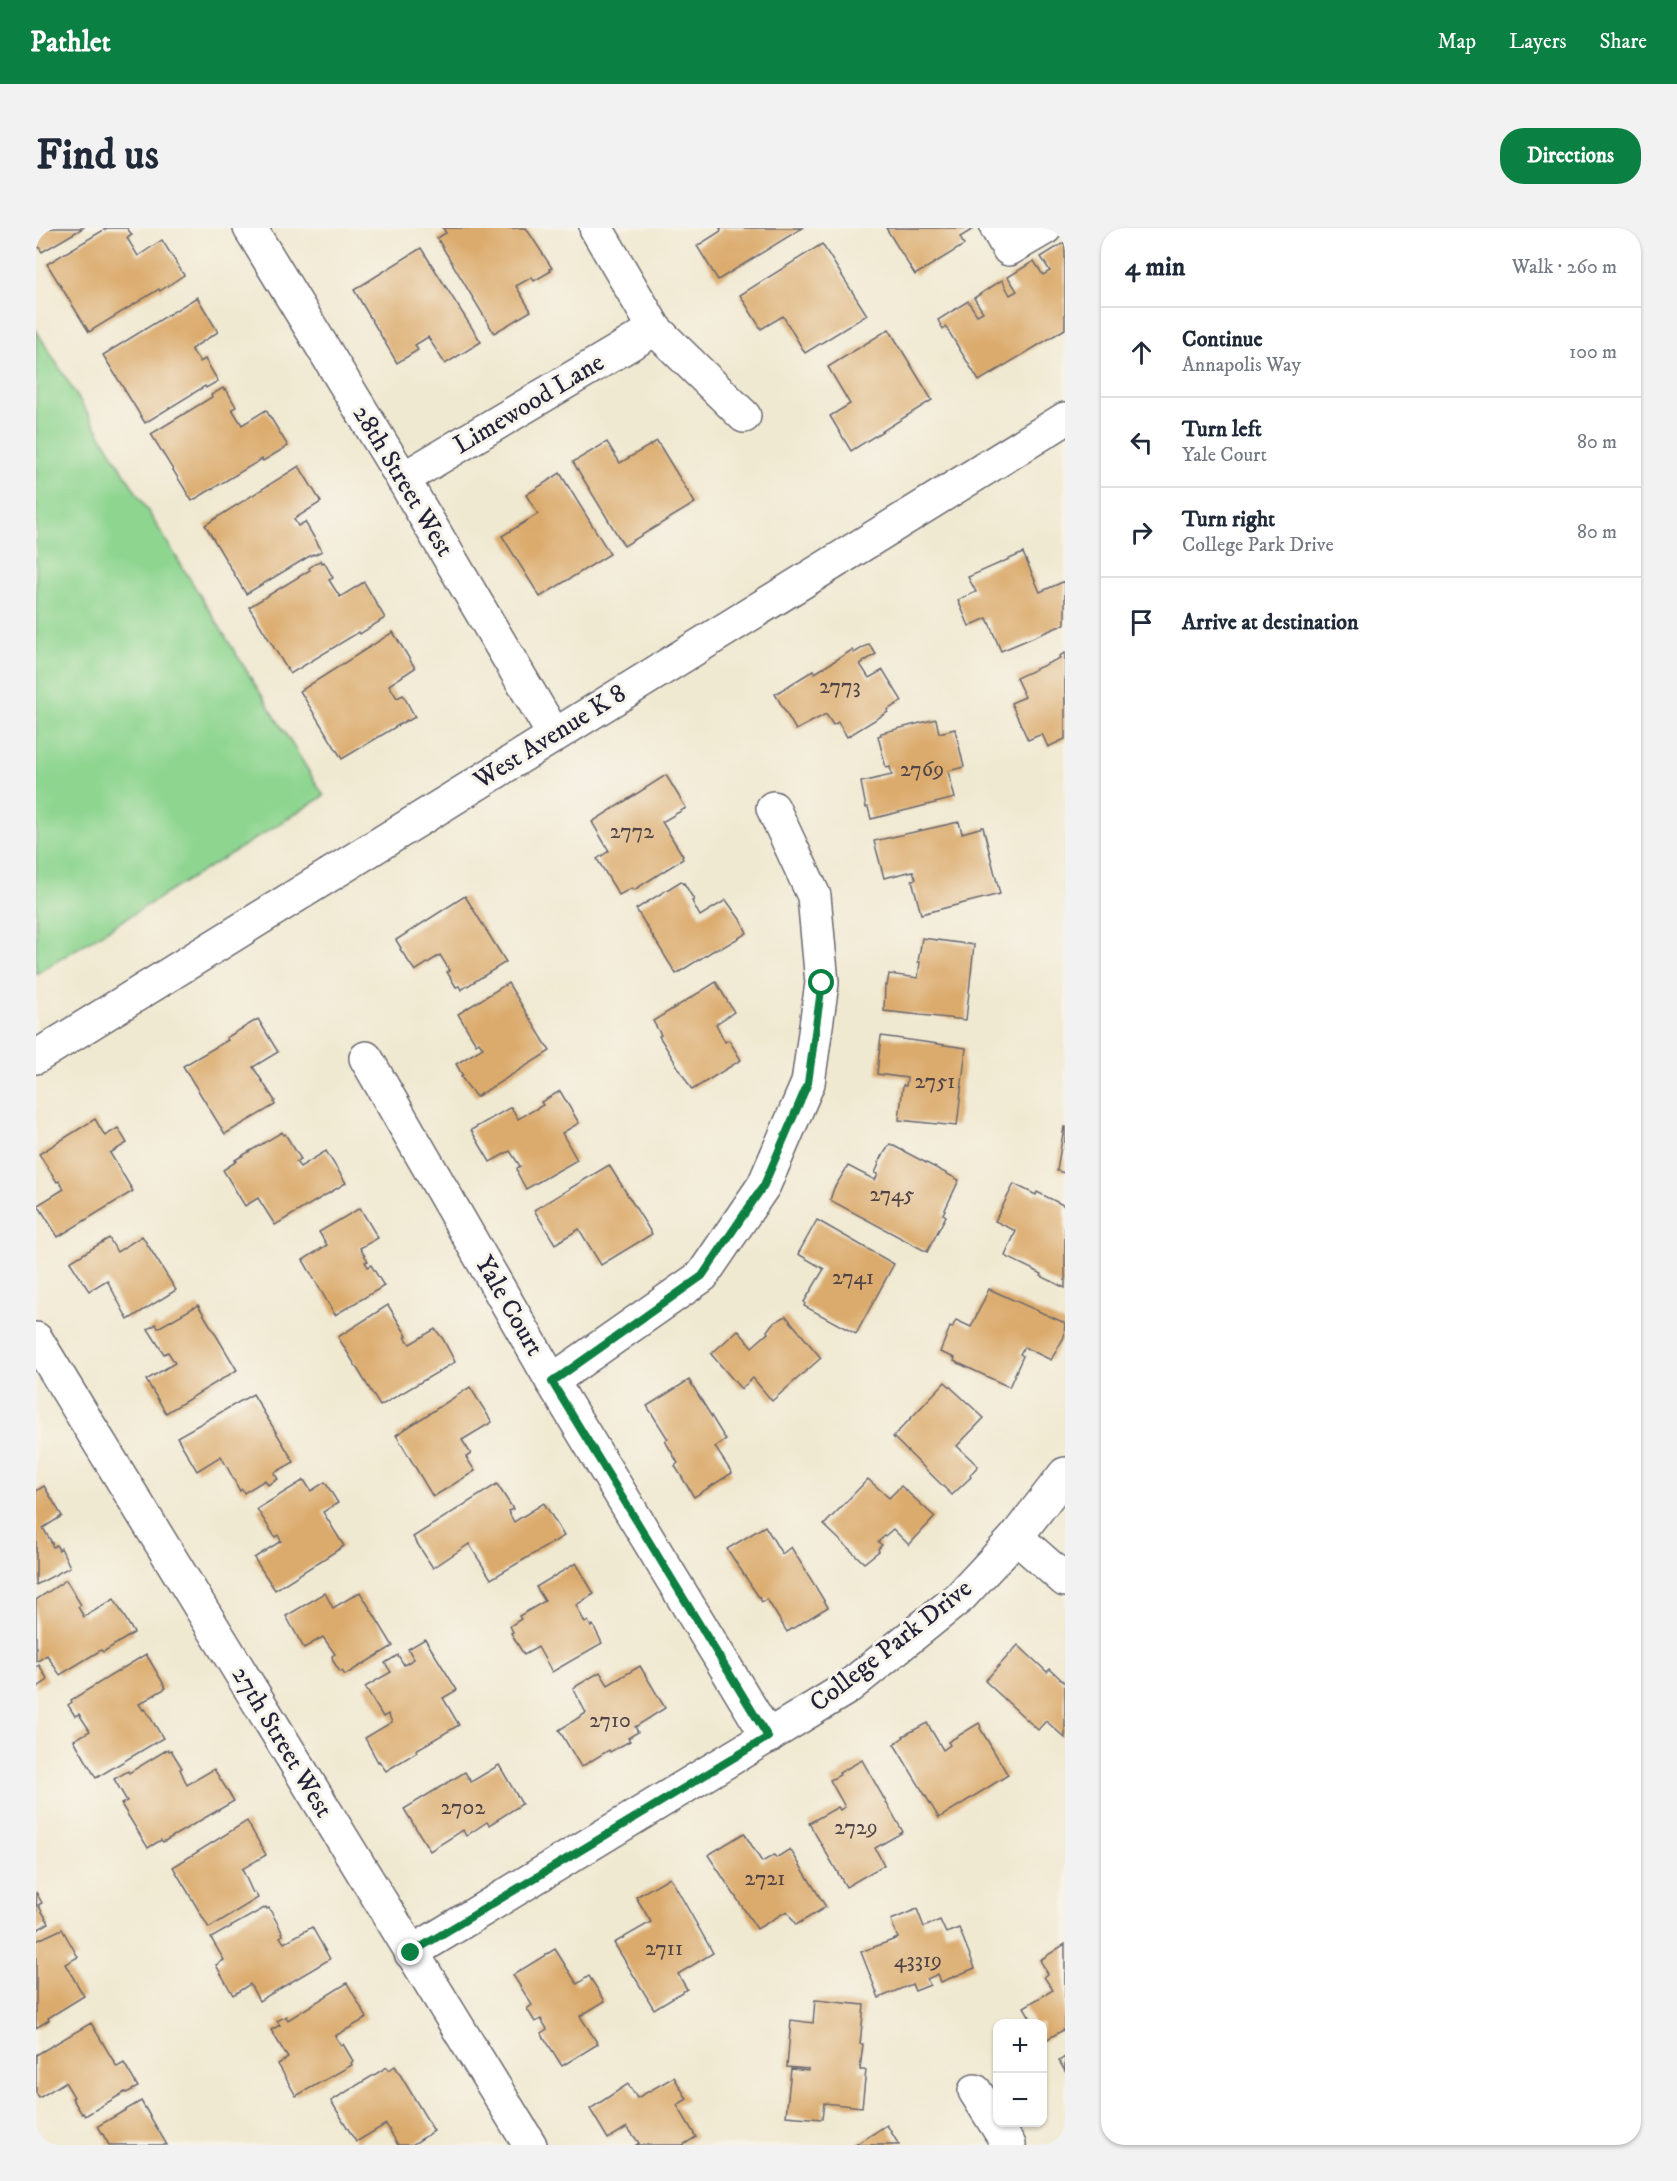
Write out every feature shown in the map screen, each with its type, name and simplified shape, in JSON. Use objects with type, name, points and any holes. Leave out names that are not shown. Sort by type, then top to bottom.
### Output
[{"type":"street","name":"28th Street West","points":[[250,228],[403,479],[554,735]]},
{"type":"street","points":[[596,228],[655,329],[744,416]]},
{"type":"street","points":[[997,228],[1009,249],[1045,228]]},
{"type":"street","name":"Limewood Lane","points":[[403,479],[655,329]]},
{"type":"street","name":"West Avenue K 8","points":[[36,1057],[554,735],[1064,423]]},
{"type":"street","points":[[552,1382],[702,1276],[764,1185],[808,1083],[822,983],[814,896],[772,808]]},
{"type":"street","name":"Yale Court","points":[[366,1058],[552,1382],[768,1737]]},
{"type":"street","name":"27th Street West","points":[[36,1339],[530,2145]]},
{"type":"street","name":"College Park Drive","points":[[411,1953],[847,1688],[952,1604],[1016,1537],[1065,1474]]},
{"type":"street","points":[[1016,1537],[1065,1580]]},
{"type":"street","points":[[975,2091],[1009,2145]]},
{"type":"green space","points":[[36,330],[324,796],[36,974]]},
{"type":"building","points":[[36,228],[83,228],[42,252],[36,243]]},
{"type":"building","points":[[107,228],[127,228],[132,235],[127,238],[138,256],[162,240],[184,275],[89,332],[47,264]]},
{"type":"building","points":[[443,228],[526,228],[552,268],[549,269],[551,271],[534,281],[532,277],[516,286],[531,311],[494,333],[437,238],[446,233]]},
{"type":"building","points":[[720,228],[802,228],[718,280],[697,246],[721,231]]},
{"type":"building","points":[[886,228],[975,228],[960,237],[964,245],[915,275]]},
{"type":"building","points":[[1065,242],[1065,329],[979,381],[946,327],[943,329],[938,320],[968,301],[977,315],[983,312],[974,298],[1002,280],[1010,295],[1017,291],[1008,277],[1034,261],[1043,275],[1050,271],[1041,257]]},
{"type":"building","points":[[822,244],[867,315],[805,353],[783,316],[761,329],[740,295]]},
{"type":"building","points":[[421,248],[481,342],[445,364],[428,337],[415,345],[418,350],[397,363],[354,290]]},
{"type":"building","points":[[197,297],[218,332],[191,349],[200,362],[205,359],[218,381],[206,388],[205,386],[145,423],[103,355]]},
{"type":"building","points":[[889,329],[932,400],[851,451],[830,416],[850,404],[828,367]]},
{"type":"building","points":[[223,388],[226,389],[236,407],[232,409],[242,425],[266,410],[288,446],[192,501],[151,434]]},
{"type":"building","points":[[657,441],[695,503],[624,546],[573,462],[607,442],[620,463]]},
{"type":"building","points":[[299,466],[321,502],[294,519],[298,526],[305,522],[322,551],[313,554],[246,594],[205,525]]},
{"type":"building","points":[[560,473],[610,554],[540,597],[502,536],[538,514],[526,495]]},
{"type":"building","points":[[1023,553],[1040,592],[1065,581],[1065,624],[1001,651],[987,618],[969,626],[958,600],[976,592],[968,577]]},
{"type":"building","points":[[321,560],[333,578],[329,580],[340,597],[364,582],[385,618],[290,674],[249,607],[310,570],[309,568]]},
{"type":"building","points":[[393,632],[415,668],[389,685],[397,698],[403,695],[415,717],[342,759],[300,691]]},
{"type":"building","points":[[869,644],[876,654],[860,664],[869,678],[883,670],[902,701],[847,737],[838,722],[833,725],[826,714],[796,730],[775,694],[814,670],[815,673],[852,650],[854,653]]},
{"type":"building","points":[[1065,653],[1065,739],[1048,747],[1042,734],[1028,740],[1011,703],[1025,697],[1016,678],[1060,658],[1059,656]]},
{"type":"building","points":[[936,719],[939,733],[955,729],[964,767],[948,771],[955,798],[871,819],[868,807],[866,808],[861,782],[892,775],[890,767],[886,768],[878,736],[881,733]]},
{"type":"building","points":[[666,775],[686,808],[662,822],[683,859],[634,890],[632,888],[619,895],[597,859],[609,851],[592,822]]},
{"type":"building","points":[[959,822],[962,833],[983,827],[1000,894],[921,914],[912,880],[916,879],[913,871],[884,878],[874,841]]},
{"type":"building","points":[[681,881],[694,900],[692,901],[700,916],[726,900],[747,933],[720,949],[719,947],[676,974],[636,909]]},
{"type":"building","points":[[465,896],[506,962],[461,990],[459,986],[456,987],[447,972],[450,971],[440,955],[415,971],[396,940]]},
{"type":"building","points":[[922,938],[974,945],[966,1020],[884,1011],[885,985],[887,986],[889,974],[918,978]]},
{"type":"building","points":[[716,982],[734,1012],[716,1024],[725,1042],[729,1040],[741,1060],[692,1090],[659,1036],[661,1035],[653,1021]]},
{"type":"building","points":[[508,983],[550,1051],[476,1097],[461,1077],[463,1076],[456,1064],[483,1048],[479,1042],[476,1044],[458,1014]]},
{"type":"building","points":[[258,1019],[278,1052],[253,1067],[275,1101],[275,1105],[225,1134],[183,1066],[228,1040],[226,1038]]},
{"type":"building","points":[[881,1036],[966,1048],[957,1126],[899,1120],[903,1085],[906,1086],[907,1078],[877,1074]]},
{"type":"building","points":[[560,1091],[579,1123],[562,1133],[577,1160],[526,1189],[518,1174],[517,1168],[520,1166],[510,1151],[490,1162],[471,1130],[511,1107],[518,1119],[543,1105],[541,1102]]},
{"type":"building","points":[[95,1119],[105,1136],[118,1128],[127,1143],[110,1153],[133,1191],[58,1237],[38,1205],[64,1189],[39,1154]]},
{"type":"building","points":[[1065,1127],[1065,1173],[1057,1171]]},
{"type":"building","points":[[282,1132],[301,1159],[296,1162],[300,1167],[326,1151],[346,1183],[275,1225],[258,1198],[245,1206],[223,1170],[237,1161],[235,1160]]},
{"type":"building","points":[[890,1144],[959,1180],[943,1214],[946,1216],[927,1252],[830,1200],[834,1188],[848,1166],[875,1180],[878,1174],[875,1173],[878,1163]]},
{"type":"building","points":[[609,1165],[652,1234],[601,1265],[579,1229],[555,1244],[534,1210]]},
{"type":"building","points":[[1014,1184],[1065,1206],[1065,1288],[1005,1256],[1016,1231],[995,1221]]},
{"type":"building","points":[[360,1208],[378,1238],[360,1248],[368,1261],[365,1262],[368,1267],[371,1265],[384,1286],[335,1315],[303,1260],[327,1245],[319,1232]]},
{"type":"building","points":[[817,1220],[894,1264],[856,1334],[804,1306],[804,1302],[824,1269],[798,1254]]},
{"type":"building","points":[[142,1236],[176,1290],[128,1320],[107,1280],[89,1291],[70,1262],[109,1238],[117,1252]]},
{"type":"building","points":[[989,1289],[1065,1323],[1064,1337],[1051,1360],[1024,1347],[1020,1354],[1023,1356],[1009,1387],[940,1352],[950,1327],[952,1328],[956,1320],[971,1327]]},
{"type":"building","points":[[198,1305],[237,1370],[166,1413],[146,1380],[175,1363],[168,1352],[164,1354],[148,1329],[156,1324],[158,1328]]},
{"type":"building","points":[[388,1305],[410,1344],[435,1329],[455,1362],[380,1406],[338,1337]]},
{"type":"building","points":[[786,1316],[821,1358],[772,1401],[753,1378],[741,1389],[711,1354],[738,1330],[752,1347],[768,1333],[772,1324]]},
{"type":"building","points":[[689,1380],[726,1440],[715,1447],[732,1473],[694,1497],[675,1466],[678,1463],[665,1441],[668,1439],[647,1406]]},
{"type":"building","points":[[945,1382],[984,1418],[957,1446],[978,1466],[970,1475],[971,1477],[952,1495],[893,1437]]},
{"type":"building","points":[[470,1387],[492,1422],[462,1440],[471,1454],[466,1457],[475,1471],[433,1497],[396,1435]]},
{"type":"building","points":[[253,1394],[294,1462],[274,1473],[278,1479],[268,1485],[265,1480],[244,1493],[242,1489],[240,1491],[221,1456],[197,1471],[177,1437]]},
{"type":"building","points":[[868,1479],[889,1498],[901,1486],[935,1517],[909,1545],[893,1529],[878,1542],[882,1545],[879,1551],[864,1563],[824,1525]]},
{"type":"building","points":[[304,1480],[311,1491],[325,1482],[338,1503],[323,1512],[344,1546],[275,1590],[254,1558],[281,1541],[278,1535],[275,1537],[257,1509]]},
{"type":"building","points":[[497,1484],[513,1509],[508,1511],[514,1522],[544,1503],[564,1536],[491,1579],[469,1544],[433,1568],[413,1537]]},
{"type":"building","points":[[44,1486],[62,1516],[43,1528],[53,1547],[56,1545],[59,1550],[61,1548],[70,1567],[36,1585],[36,1491]]},
{"type":"building","points":[[765,1526],[782,1554],[791,1547],[828,1607],[787,1632],[767,1599],[762,1602],[727,1549]]},
{"type":"building","points":[[576,1563],[594,1594],[576,1605],[585,1623],[588,1621],[591,1627],[593,1625],[602,1643],[552,1672],[538,1647],[524,1655],[511,1633],[513,1632],[510,1626],[521,1619],[519,1616],[545,1601],[536,1587]]},
{"type":"building","points":[[66,1580],[81,1605],[78,1607],[84,1617],[114,1599],[134,1633],[60,1675],[47,1655],[36,1662],[36,1600]]},
{"type":"building","points":[[360,1592],[393,1646],[345,1675],[342,1671],[340,1672],[333,1661],[332,1656],[335,1654],[323,1637],[304,1648],[286,1616],[325,1593],[333,1608]]},
{"type":"building","points":[[425,1639],[457,1690],[443,1698],[459,1725],[386,1771],[378,1762],[365,1738],[392,1722],[388,1714],[383,1717],[365,1687],[391,1672],[385,1663],[398,1655],[404,1665],[414,1659],[408,1649]]},
{"type":"building","points":[[1018,1645],[1047,1672],[1050,1669],[1065,1683],[1065,1738],[1046,1721],[1038,1730],[985,1681]]},
{"type":"building","points":[[146,1654],[166,1688],[139,1704],[143,1710],[145,1709],[163,1738],[96,1778],[74,1740],[90,1731],[79,1714],[75,1716],[68,1705],[72,1702],[71,1700]]},
{"type":"building","points":[[39,1665],[48,1680],[36,1688],[36,1667]]},
{"type":"building","points":[[640,1666],[665,1708],[635,1727],[638,1732],[628,1738],[630,1741],[610,1752],[609,1750],[581,1767],[559,1730],[586,1713],[573,1688],[600,1672],[608,1685]]},
{"type":"building","points":[[927,1723],[943,1750],[950,1745],[948,1742],[979,1723],[1008,1775],[939,1818],[894,1744],[903,1736]]},
{"type":"building","points":[[168,1749],[171,1750],[182,1768],[180,1769],[187,1785],[214,1769],[234,1801],[163,1842],[161,1840],[148,1848],[121,1804],[127,1801],[114,1779],[128,1771],[129,1773]]},
{"type":"building","points":[[862,1760],[903,1832],[875,1848],[884,1865],[846,1887],[809,1823],[838,1807],[840,1810],[845,1807],[830,1780]]},
{"type":"building","points":[[499,1765],[522,1804],[489,1825],[487,1822],[466,1836],[463,1830],[430,1851],[404,1809],[465,1772],[471,1782]]},
{"type":"building","points":[[247,1821],[266,1855],[242,1869],[253,1893],[255,1892],[258,1898],[209,1928],[173,1867]]},
{"type":"building","points":[[744,1833],[762,1862],[774,1855],[776,1858],[790,1849],[826,1907],[796,1925],[787,1911],[757,1929],[708,1855]]},
{"type":"building","points":[[670,1877],[713,1953],[678,1974],[687,1989],[654,2009],[614,1943],[651,1922],[636,1897]]},
{"type":"building","points":[[36,1892],[42,1903],[38,1905],[49,1923],[37,1930]]},
{"type":"building","points":[[266,1907],[269,1908],[279,1926],[283,1935],[280,1937],[284,1943],[312,1927],[330,1959],[259,2001],[250,1984],[233,1995],[216,1965],[224,1960],[211,1938]]},
{"type":"building","points":[[917,1909],[924,1927],[940,1920],[946,1933],[959,1928],[975,1968],[941,1982],[938,1974],[927,1979],[930,1985],[915,1991],[912,1984],[879,1998],[861,1952],[898,1938],[891,1920]]},
{"type":"building","points":[[62,1929],[78,1957],[65,1964],[84,1996],[36,2028],[36,1941]]},
{"type":"building","points":[[1065,1944],[1065,2029],[1047,2039],[1047,2019],[1031,2019],[1024,2007],[1053,1990],[1044,1977],[1048,1974],[1040,1960]]},
{"type":"building","points":[[555,1949],[577,1984],[589,1976],[605,2001],[580,2016],[598,2044],[562,2066],[541,2033],[547,2029],[541,2019],[535,2022],[527,2009],[532,2005],[513,1975]]},
{"type":"building","points":[[347,1983],[367,2018],[335,2036],[341,2045],[343,2044],[353,2061],[352,2065],[296,2096],[278,2064],[288,2058],[271,2030],[280,2025],[277,2021],[286,2016],[288,2020]]},
{"type":"building","points":[[815,2000],[864,2005],[860,2070],[866,2070],[862,2107],[824,2103],[822,2119],[786,2116],[791,2069],[808,2071],[808,2069],[787,2067],[791,2020],[813,2023]]},
{"type":"building","points":[[91,2023],[117,2067],[124,2063],[138,2087],[125,2092],[85,2116],[72,2098],[74,2097],[65,2082],[39,2098],[36,2093],[36,2055]]},
{"type":"building","points":[[1065,2057],[1065,2071],[1059,2061]]},
{"type":"building","points":[[395,2066],[434,2131],[412,2145],[398,2145],[386,2124],[356,2142],[331,2101],[387,2067],[389,2070]]},
{"type":"building","points":[[674,2077],[687,2099],[677,2105],[696,2137],[683,2145],[636,2145],[639,2143],[627,2127],[608,2139],[590,2109],[628,2084],[637,2098]]},
{"type":"building","points":[[141,2101],[167,2145],[109,2145],[98,2126]]},
{"type":"building","points":[[887,2125],[899,2145],[855,2145]]},
{"type":"route","points":[[411,1953],[768,1737],[552,1382],[702,1276],[764,1185],[808,1083],[822,983]]}]
